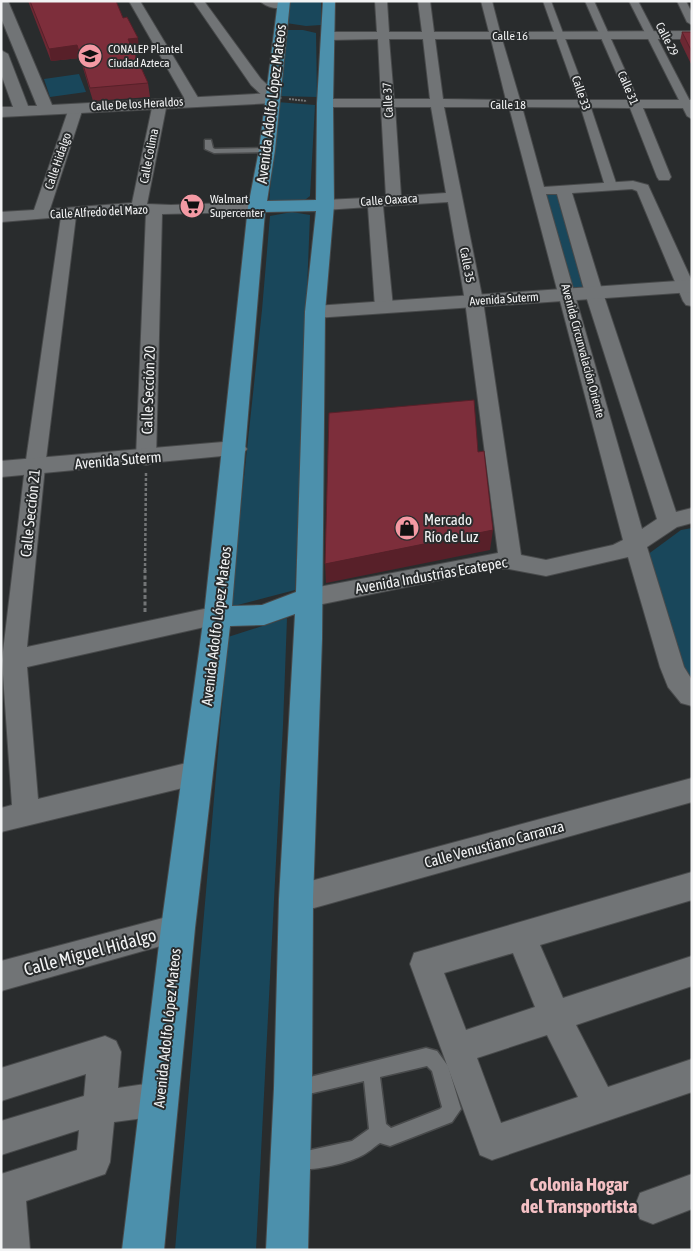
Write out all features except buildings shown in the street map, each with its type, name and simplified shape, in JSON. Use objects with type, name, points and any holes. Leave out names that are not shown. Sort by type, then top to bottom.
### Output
[{"type":"main road","points":[[287,1250],[294,1088],[296,899],[308,639],[315,312],[325,205],[325,103],[329,1]]},
{"type":"main road","name":"Avenida Adolfo López Mateos","points":[[144,1250],[178,928],[218,615],[257,207],[267,150],[273,98],[278,2]]},
{"type":"main road","points":[[257,207],[325,205]]},
{"type":"main road","points":[[218,615],[264,615],[308,598]]},
{"type":"street","points":[[1,1],[46,109]]},
{"type":"street","points":[[134,1],[193,101]]},
{"type":"street","points":[[198,1],[256,82],[273,98]]},
{"type":"street","name":"Calle 37","points":[[381,1],[394,199]]},
{"type":"street","name":"Calle 35","points":[[424,1],[437,104],[474,301],[510,559]]},
{"type":"street","name":"Avenida Circunvalación Oriente","points":[[486,1],[494,36],[568,294],[635,544],[672,667],[677,680],[690,696]]},
{"type":"street","name":"Calle 33","points":[[547,1],[585,105],[611,186]]},
{"type":"street","name":"Calle 31","points":[[589,1],[635,104],[664,177]]},
{"type":"street","name":"Calle 29","points":[[633,1],[690,108]]},
{"type":"street","points":[[681,1],[692,22]]},
{"type":"street","name":"Calle 16","points":[[328,36],[692,35]]},
{"type":"street","points":[[1,54],[22,111]]},
{"type":"street","name":"Calle De los Heraldos","points":[[1,112],[273,98]]},
{"type":"street","name":"Calle Colima","points":[[146,208],[160,103]]},
{"type":"street","name":"Calle 18","points":[[325,103],[635,104],[690,108]]},
{"type":"street","name":"Calle Hidalgo","points":[[40,215],[76,108]]},
{"type":"street","points":[[539,190],[611,186],[640,186],[645,189],[690,291]]},
{"type":"street","name":"Avenida Circunvalación Oriente","points":[[563,189],[594,293],[668,522]]},
{"type":"street","name":"Calle Oaxaca","points":[[325,205],[394,199],[454,197]]},
{"type":"street","points":[[376,201],[384,307]]},
{"type":"street","name":"Calle Alfredo del Mazo","points":[[1,217],[146,208],[171,210],[257,207]]},
{"type":"street","name":"Calle Sección 20","points":[[146,208],[146,458]]},
{"type":"street","name":"Calle Sección 21","points":[[14,818],[14,660],[35,467],[69,213]]},
{"type":"street","name":"Avenida Suterm","points":[[315,312],[568,294],[690,291]]},
{"type":"street","name":"Avenida Suterm","points":[[1,470],[235,449]]},
{"type":"street","name":"Avenida Industrias Ecatepec","points":[[308,598],[510,559],[535,568],[546,568],[619,552],[635,544],[668,522],[692,515]]},
{"type":"street","points":[[14,660],[218,615]]},
{"type":"street","points":[[14,818],[199,772]]},
{"type":"street","name":"Calle Venustiano Carranza","points":[[296,899],[692,790]]},
{"type":"street","points":[[692,886],[425,964],[492,1142],[692,1076]]},
{"type":"street","name":"Calle Miguel Hidalgo","points":[[1,976],[178,928]]},
{"type":"street","points":[[521,937],[554,1016],[600,1107]]},
{"type":"street","points":[[456,1049],[692,971]]},
{"type":"street","points":[[1,1085],[105,1052],[101,1106],[93,1162],[4,1191],[12,1250]]},
{"type":"street","points":[[1,1138],[101,1106],[160,1099]]},
{"type":"street","points":[[653,1206],[692,1191]]},
{"type":"lane","points":[[208,142],[209,148],[214,151],[267,150]]},
{"type":"lane","points":[[294,1088],[323,1083],[371,1071],[431,1057],[439,1066],[452,1106],[451,1112],[446,1116],[386,1136],[380,1132],[371,1071]]},
{"type":"lane","points":[[290,1161],[321,1158],[356,1149],[380,1132]]},
{"type":"path","points":[[273,98],[325,103]]},
{"type":"path","points":[[145,632],[146,458]]},
{"type":"shaded area","points":[[289,1],[321,1],[321,25],[306,26],[286,23]]},
{"type":"shaded area","points":[[286,30],[303,30],[316,33],[317,97],[277,96]]},
{"type":"shaded area","points":[[79,74],[86,92],[50,97],[44,79]]},
{"type":"shaded area","points":[[277,102],[315,105],[310,196],[297,206],[269,203]]},
{"type":"shaded area","points":[[559,193],[588,288],[572,288],[546,194]]},
{"type":"shaded area","points":[[292,212],[310,215],[295,590],[230,607],[262,310],[270,216]]},
{"type":"shaded area","points":[[692,528],[692,685],[683,673],[647,555],[681,530]]},
{"type":"shaded area","points":[[287,618],[256,1250],[175,1250],[228,637]]},
{"type":"place","name":"CONALEP Plantel Ciudad Azteca","points":[[90,56]]},
{"type":"place","name":"Walmart Supercenter","points":[[192,206]]},
{"type":"place","name":"Mercado Río de Luz","points":[[407,528]]},
{"type":"district","name":"Colonia Hogar del Transportista","points":[[579,1195]]}]
